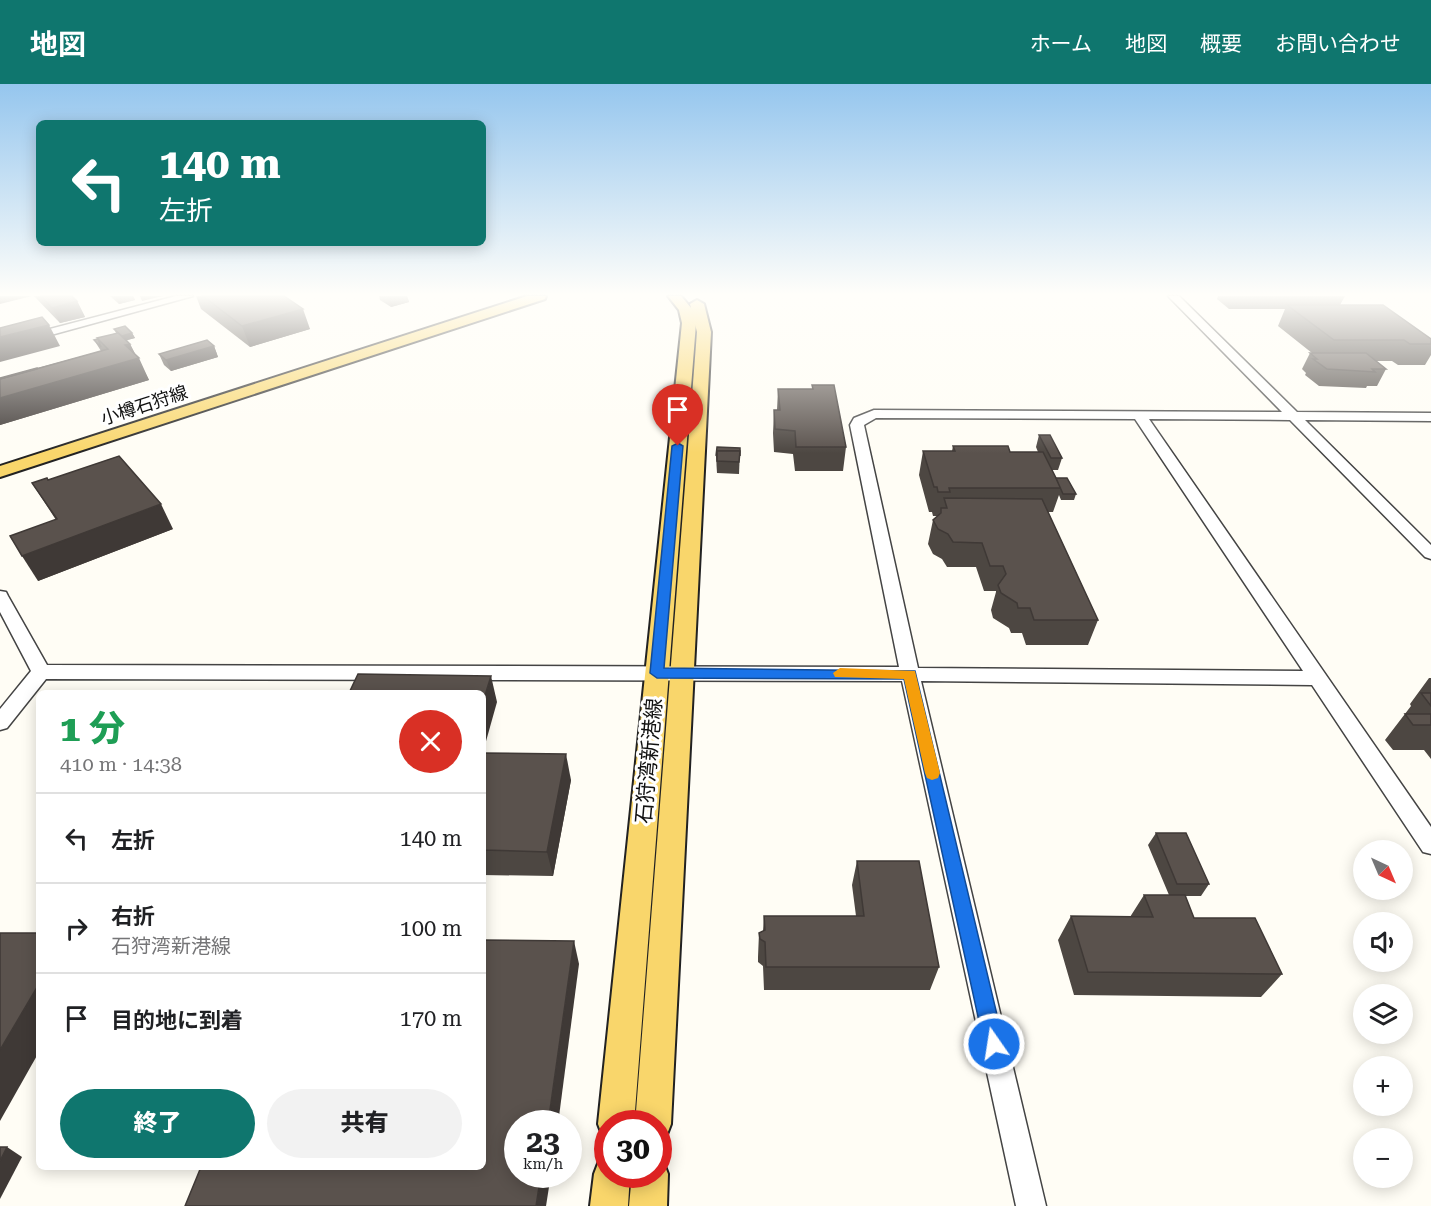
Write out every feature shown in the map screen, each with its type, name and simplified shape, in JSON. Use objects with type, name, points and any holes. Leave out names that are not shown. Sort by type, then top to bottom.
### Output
[{"type":"main road","name":"小樽石狩線","points":[[0,457],[341,348]]},
{"type":"main road","name":"小樽石狩線","points":[[0,472],[379,348]]},
{"type":"main road","name":"石狩湾新港線","points":[[617,1110],[687,348]]},
{"type":"main road","name":"石狩湾新港線","points":[[654,1110],[703,348]]},
{"type":"main road","points":[[609,1206],[611,1188]]},
{"type":"main road","points":[[648,1206],[649,1188]]},
{"type":"street","points":[[1225,348],[1431,554]]},
{"type":"street","points":[[1030,1206],[910,674],[857,425],[859,421],[874,414],[1431,417]]},
{"type":"street","points":[[1139,415],[1431,845]]},
{"type":"street","points":[[0,596],[41,672]]},
{"type":"street","points":[[41,672],[682,672],[1316,678]]},
{"type":"street","points":[[0,723],[41,672]]},
{"type":"building","points":[[129,348],[139,358],[0,398],[0,379],[108,349]]},
{"type":"building","points":[[178,348],[206,348],[166,360],[159,354]]},
{"type":"building","points":[[1310,353],[1366,353],[1386,369],[1372,369],[1375,372],[1327,369],[1313,359],[1317,359]]},
{"type":"building","points":[[37,369],[0,379],[0,378]]},
{"type":"building","points":[[812,385],[834,385],[846,447],[796,447],[795,431],[775,429],[774,410],[780,410],[778,389],[813,389]]},
{"type":"building","points":[[1039,435],[1050,435],[1062,458],[1051,458]]},
{"type":"building","points":[[953,446],[1008,446],[1010,452],[1043,452],[1061,488],[949,488],[950,492],[938,492],[937,487],[934,487],[923,451],[955,451]]},
{"type":"building","points":[[717,447],[740,448],[740,451],[717,451],[716,456]]},
{"type":"building","points":[[717,451],[740,451],[739,462],[717,461]]},
{"type":"building","points":[[119,456],[161,504],[22,556],[10,536],[57,519],[32,483],[47,478],[48,480]]},
{"type":"building","points":[[1056,478],[1067,478],[1076,494],[1063,494]]},
{"type":"building","points":[[944,498],[1042,499],[1098,620],[1034,620],[1030,608],[1018,608],[1017,603],[1001,593],[998,585],[1006,574],[1003,566],[990,566],[982,543],[953,542],[948,534],[938,529],[933,520],[941,513],[941,508],[947,508]]},
{"type":"building","points":[[358,674],[491,676],[486,692],[486,690],[350,690]]},
{"type":"building","points":[[1421,693],[1431,693],[1431,706]]},
{"type":"building","points":[[1405,714],[1431,714],[1431,725],[1413,725]]},
{"type":"building","points":[[486,753],[566,754],[547,852],[486,850]]},
{"type":"building","points":[[1156,833],[1186,833],[1209,884],[1177,884]]},
{"type":"building","points":[[857,861],[919,861],[939,967],[766,967],[765,942],[760,939],[759,933],[765,930],[764,916],[864,916]]},
{"type":"building","points":[[1144,895],[1185,895],[1194,918],[1255,918],[1282,974],[1088,972],[1071,916],[1153,917]]},
{"type":"building","points":[[0,933],[36,933],[36,989],[0,1050]]},
{"type":"building","points":[[486,940],[574,941],[550,1110],[504,1110],[504,1188],[539,1188],[536,1206],[185,1206],[200,1170],[486,1170]]},
{"type":"building","points":[[0,1147],[7,1147],[0,1161]]},
{"type":"slow traffic","points":[[840,673],[910,674],[932,773]]},
{"type":"route","points":[[678,446],[657,673],[910,674],[994,1044]]}]
